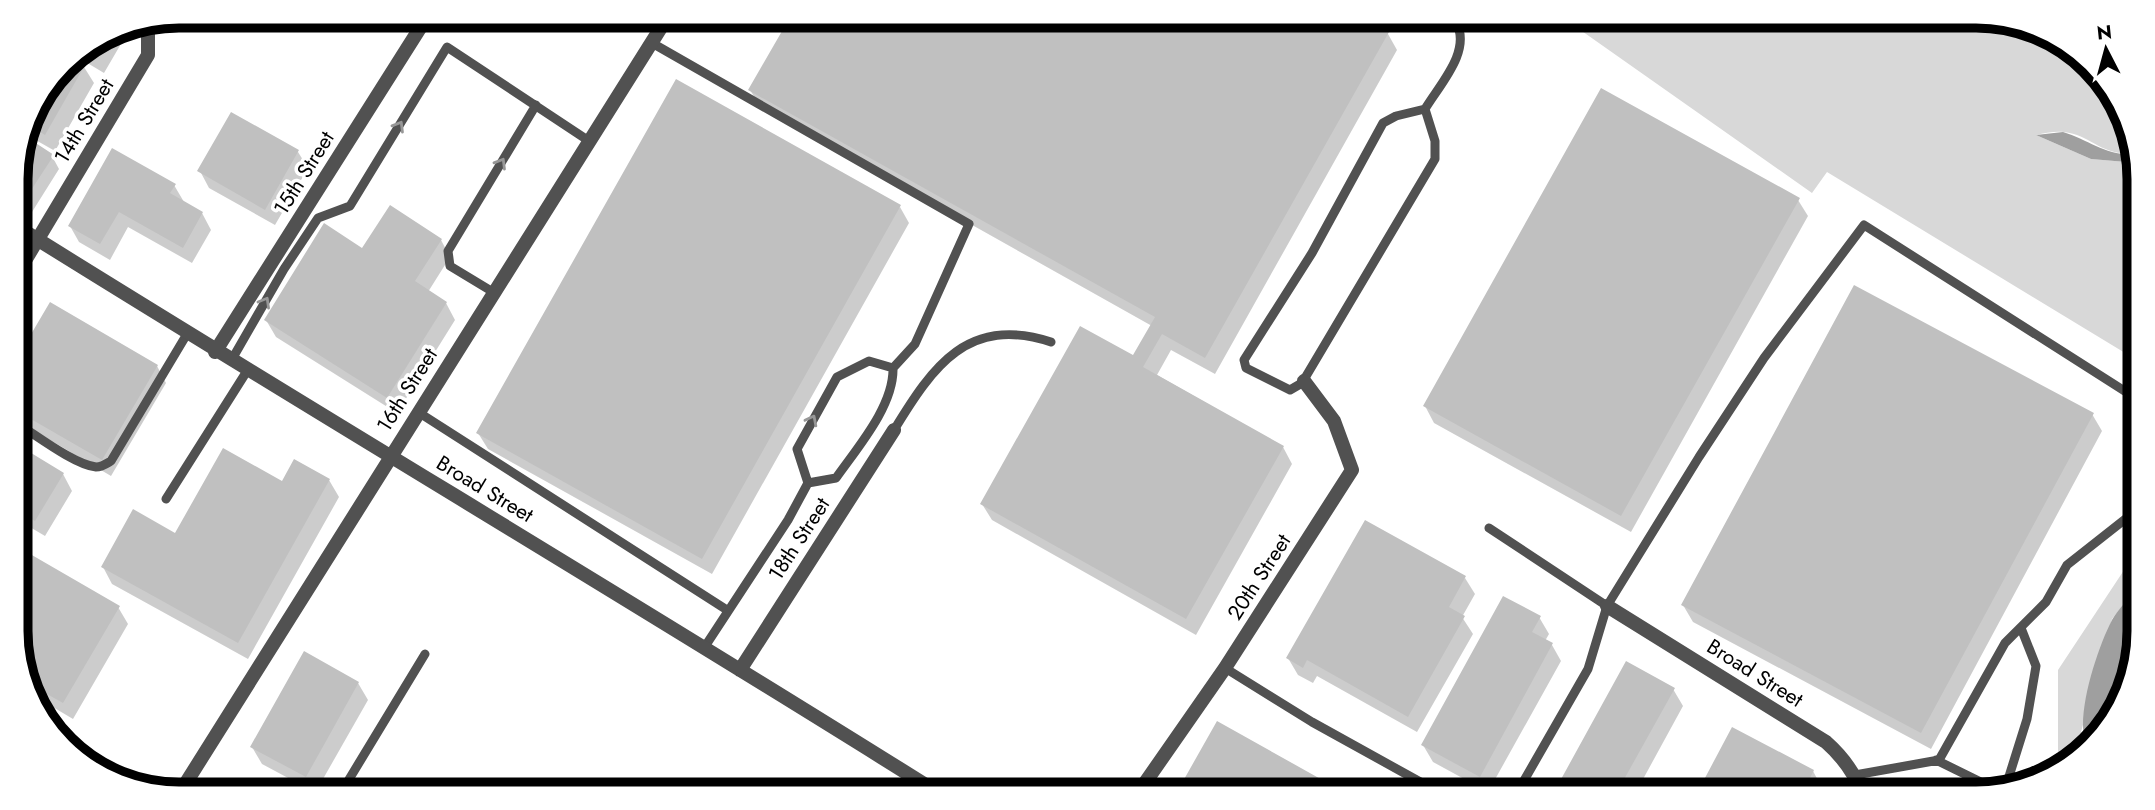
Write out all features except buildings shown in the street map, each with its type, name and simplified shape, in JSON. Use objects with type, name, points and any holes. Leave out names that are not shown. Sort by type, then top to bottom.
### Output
[{"type":"street","name":"15th Street","points":[[215,352],[421,28]]},
{"type":"street","name":"16th Street","points":[[186,782],[661,28]]},
{"type":"street","name":"14th Street","points":[[28,255],[148,55],[148,31]]},
{"type":"street","name":"Broad Street","points":[[28,233],[215,352],[390,456],[921,782]]},
{"type":"street","name":"20th Street","points":[[1146,782],[1225,668],[1352,470],[1334,421],[1304,381]]},
{"type":"street","name":"18th Street","points":[[740,670],[894,430]]},
{"type":"street","name":"Broad Street","points":[[1607,606],[1826,742],[1842,756],[1858,782]]},
{"type":"lane","points":[[1425,109],[1434,141],[1435,159],[1304,381],[1290,390],[1246,368],[1244,360],[1312,253],[1383,123],[1396,116],[1425,109],[1462,46],[1462,33],[1459,28]]},
{"type":"lane","points":[[652,43],[969,224],[915,344],[893,368],[894,384],[836,478],[808,483]]},
{"type":"lane","points":[[231,361],[284,269],[318,218],[350,205],[447,47],[589,141]]},
{"type":"lane","points":[[493,292],[450,266],[447,260],[448,251],[536,105]]},
{"type":"lane","points":[[1522,782],[1588,668],[1607,606],[1764,358],[1864,225],[2127,393]]},
{"type":"lane","points":[[28,430],[59,450],[94,467],[111,461],[187,334]]},
{"type":"lane","points":[[894,430],[917,393],[959,348],[991,334],[1028,335],[1051,342]]},
{"type":"lane","points":[[704,648],[788,520],[808,483],[797,449],[837,377],[869,361],[893,368]]},
{"type":"lane","points":[[166,499],[247,371]]},
{"type":"lane","points":[[418,412],[529,486],[727,610]]},
{"type":"lane","points":[[1936,760],[2006,643],[2046,602],[2067,565],[2127,518]]},
{"type":"lane","points":[[1489,528],[1607,606]]},
{"type":"lane","points":[[2008,778],[2027,719],[2036,666],[2021,628]]},
{"type":"lane","points":[[347,782],[425,654]]},
{"type":"lane","points":[[1225,668],[1312,722],[1420,782]]},
{"type":"lane","points":[[1855,775],[1936,760],[1981,782]]},
{"type":"shaded area","points":[[1578,28],[1996,29],[2025,36],[2060,53],[2071,61],[2071,84],[2094,84],[2102,95],[2119,130],[2124,149],[2125,153],[2114,152],[2064,132],[2036,135],[2091,159],[2126,162],[2127,354],[1827,172],[1812,193]]},
{"type":"shaded area","points":[[2063,132],[2107,150],[2125,154],[2126,162],[2091,159],[2036,135]]},
{"type":"shaded area","points":[[2127,566],[2127,600],[2112,619],[2081,732],[2083,738],[2058,758],[2058,670]]},
{"type":"shaded area","points":[[2127,600],[2127,641],[2119,680],[2107,707],[2084,737],[2083,717],[2089,682],[2100,648],[2119,610]]}]
